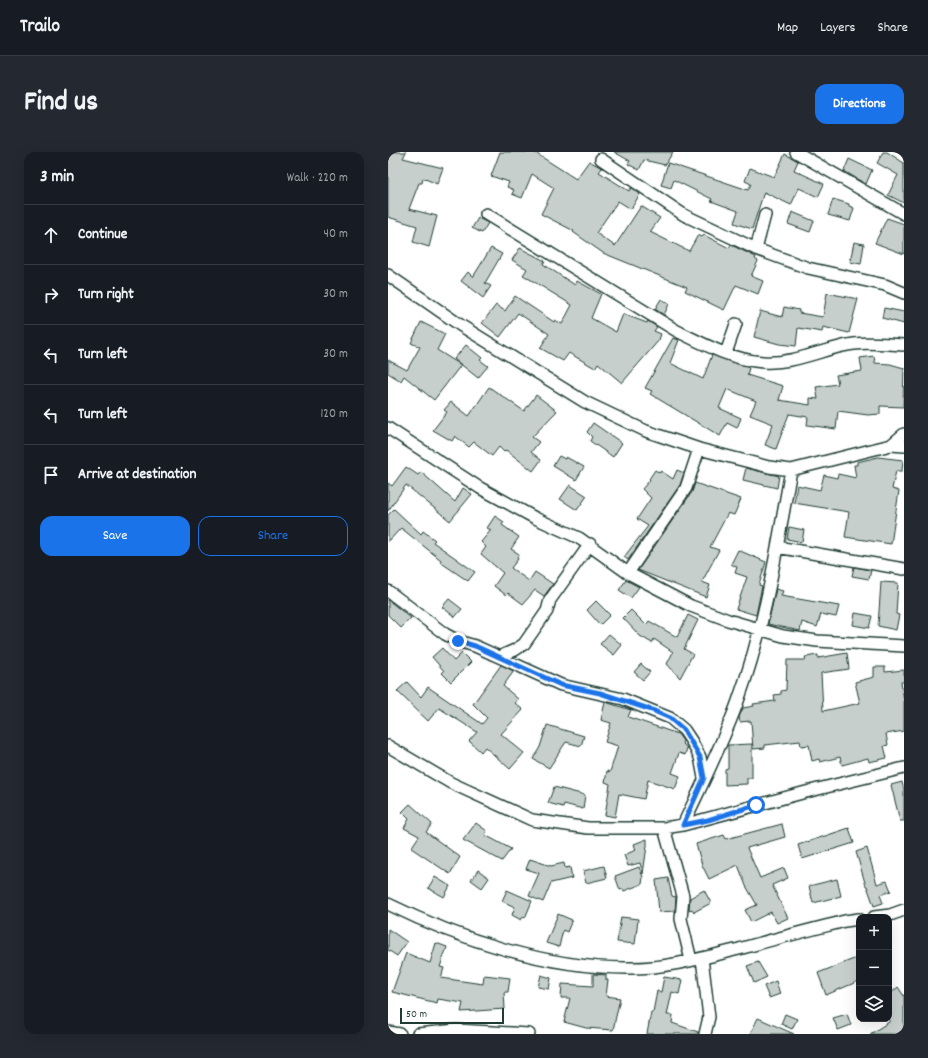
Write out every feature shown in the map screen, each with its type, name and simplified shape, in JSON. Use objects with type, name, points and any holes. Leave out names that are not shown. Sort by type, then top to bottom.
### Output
[{"type":"street","points":[[796,152],[904,214]]},
{"type":"street","points":[[601,160],[684,215],[756,249],[808,268],[885,285],[904,293]]},
{"type":"street","points":[[486,214],[677,331],[726,353],[763,362],[783,362],[801,359],[844,346],[874,344],[904,346]]},
{"type":"street","points":[[756,249],[765,215]]},
{"type":"street","points":[[388,275],[460,324],[585,402],[646,431],[699,449],[769,467],[791,470],[891,445],[904,446]]},
{"type":"street","points":[[726,353],[736,324]]},
{"type":"street","points":[[388,428],[487,492],[535,518],[590,544],[628,573],[690,606],[759,630],[817,641],[904,646]]},
{"type":"street","points":[[891,445],[904,434]]},
{"type":"street","points":[[628,573],[686,488],[699,449]]},
{"type":"street","points":[[683,825],[738,701],[759,630],[777,547],[791,470]]},
{"type":"street","points":[[499,656],[515,650],[524,644],[547,611],[550,600],[590,544]]},
{"type":"street","points":[[777,547],[904,569]]},
{"type":"street","points":[[388,591],[444,634],[499,656],[561,685],[623,699],[670,718],[684,730],[692,742],[700,757],[704,778]]},
{"type":"street","points":[[388,746],[451,783],[532,820],[588,828],[664,828],[683,825],[806,792],[904,768]]},
{"type":"street","points":[[664,828],[683,896],[681,919],[697,959],[709,1017],[705,1034]]},
{"type":"street","points":[[388,904],[442,929],[536,957],[590,965],[626,968],[697,959],[856,919]]},
{"type":"street","points":[[892,914],[904,910]]},
{"type":"street","points":[[418,1034],[456,1030],[529,1034]]},
{"type":"street","points":[[388,1032],[400,1034]]},
{"type":"building","points":[[392,152],[406,152],[403,158],[443,168],[437,184],[423,178],[422,183],[419,183],[409,209],[437,216],[429,247],[413,242],[417,226],[388,217],[388,159]]},
{"type":"building","points":[[500,152],[534,152],[576,179],[589,161],[602,168],[599,172],[629,191],[631,188],[640,194],[631,209],[618,201],[596,233],[615,246],[641,206],[660,218],[650,232],[689,251],[698,235],[702,237],[704,235],[729,248],[731,245],[756,257],[755,259],[758,261],[751,276],[763,281],[758,294],[736,285],[724,310],[685,291],[687,287],[603,253],[573,232],[574,231],[541,214],[554,188],[532,174],[522,198],[512,194],[514,190],[507,187],[509,182],[491,176]]},
{"type":"building","points":[[614,152],[673,152],[665,165],[644,160],[639,170],[628,164],[630,161]]},
{"type":"building","points":[[883,152],[887,152],[904,163],[904,203],[888,195],[898,175],[877,163]]},
{"type":"building","points":[[785,154],[798,161],[794,170],[824,184],[818,197],[799,188],[791,205],[764,192],[752,229],[734,223],[738,211],[711,201],[712,199],[674,180],[671,188],[661,185],[668,163],[748,190],[751,184],[745,181],[750,168],[774,177]]},
{"type":"building","points":[[849,159],[872,170],[866,184],[844,171]]},
{"type":"building","points":[[833,199],[849,204],[849,206],[854,208],[850,221],[828,215]]},
{"type":"building","points":[[792,212],[814,221],[810,232],[788,224]]},
{"type":"building","points":[[478,218],[488,223],[482,233],[472,228]]},
{"type":"building","points":[[887,218],[904,224],[904,254],[875,243]]},
{"type":"building","points":[[854,242],[864,244],[861,264],[850,262]]},
{"type":"building","points":[[491,248],[502,254],[485,283],[491,286],[483,298],[461,281],[468,272],[473,277]]},
{"type":"building","points":[[520,248],[545,261],[543,264],[575,285],[577,281],[601,294],[591,318],[616,332],[623,314],[647,323],[648,321],[657,327],[654,331],[661,334],[659,340],[622,383],[598,363],[595,368],[569,353],[563,361],[540,348],[549,334],[518,313],[500,337],[482,323],[496,305],[505,311],[515,296],[554,322],[555,320],[562,324],[572,305],[523,275],[527,269],[512,260]]},
{"type":"building","points":[[827,293],[858,299],[849,333],[823,327],[822,332],[798,328],[796,346],[779,344],[754,337],[760,311],[782,317],[784,307],[799,310],[799,313],[823,317]]},
{"type":"building","points":[[661,299],[669,304],[664,315],[655,309]]},
{"type":"building","points":[[884,308],[904,312],[904,324],[882,318]]},
{"type":"building","points":[[421,322],[445,334],[437,350],[461,365],[434,400],[404,376],[401,381],[388,373],[388,360],[407,370],[420,347],[411,343]]},
{"type":"building","points":[[673,338],[679,340],[670,363],[703,379],[712,355],[749,368],[747,375],[783,386],[779,400],[810,405],[810,398],[818,399],[816,387],[838,384],[836,375],[862,371],[860,358],[874,356],[875,363],[890,364],[904,368],[903,407],[880,406],[880,414],[868,415],[838,411],[836,429],[807,425],[808,417],[789,414],[776,449],[765,445],[773,424],[750,415],[756,401],[727,389],[719,408],[741,418],[737,428],[727,423],[720,436],[650,394],[652,391],[645,388]]},
{"type":"building","points":[[466,345],[482,358],[480,360],[488,366],[478,378],[454,359]]},
{"type":"building","points":[[489,387],[524,411],[536,395],[557,411],[532,437],[539,442],[531,452],[541,460],[533,471],[506,450],[504,452],[499,447],[492,456],[474,442],[469,447],[455,436],[452,441],[433,430],[447,412],[444,410],[451,402],[469,416]]},
{"type":"building","points":[[593,423],[622,443],[613,457],[590,441],[592,437],[587,432]]},
{"type":"building","points":[[559,456],[565,459],[566,457],[584,467],[576,480],[553,466]]},
{"type":"building","points":[[878,457],[903,460],[902,471],[896,471],[892,489],[899,491],[891,544],[845,537],[849,512],[794,503],[797,485],[820,490],[824,475],[837,478],[838,474],[856,478],[854,465],[857,465],[857,462]]},
{"type":"building","points":[[406,467],[418,475],[421,472],[455,502],[463,488],[472,494],[450,521],[406,485],[388,511],[388,483],[392,486]]},
{"type":"building","points":[[746,468],[779,476],[777,488],[743,480]]},
{"type":"building","points":[[655,470],[660,473],[661,471],[673,479],[677,470],[684,473],[680,485],[628,560],[624,557],[648,526],[637,519],[651,498],[642,489],[650,480],[649,479]]},
{"type":"building","points":[[695,483],[741,499],[734,515],[728,513],[710,547],[719,550],[702,582],[710,585],[706,597],[638,570],[692,492]]},
{"type":"building","points":[[570,485],[587,496],[577,510],[560,499]]},
{"type":"building","points":[[394,509],[421,534],[423,531],[435,540],[433,542],[475,572],[468,581],[440,562],[441,560],[401,528],[388,542],[388,515]]},
{"type":"building","points":[[495,516],[504,522],[502,525],[519,537],[511,549],[519,554],[517,557],[518,559],[511,568],[529,581],[535,572],[553,584],[544,596],[535,590],[523,604],[508,593],[506,595],[494,586],[503,573],[481,554],[486,547],[481,542],[491,530],[487,528]]},
{"type":"building","points":[[789,527],[804,530],[802,542],[787,539]]},
{"type":"building","points":[[738,550],[766,562],[759,585],[762,586],[756,615],[736,609],[747,577],[735,573],[737,567],[731,564]]},
{"type":"building","points":[[854,567],[871,570],[869,579],[852,576]]},
{"type":"building","points":[[626,580],[639,587],[631,598],[619,590]]},
{"type":"building","points":[[881,582],[898,583],[896,614],[899,615],[896,630],[878,626]]},
{"type":"building","points":[[776,589],[783,591],[781,596],[839,606],[836,617],[821,614],[817,627],[802,622],[800,631],[768,624]]},
{"type":"building","points":[[449,599],[462,609],[455,617],[442,607]]},
{"type":"building","points":[[388,600],[411,618],[401,628],[388,615]]},
{"type":"building","points":[[596,601],[610,615],[600,625],[587,610]]},
{"type":"building","points":[[631,610],[646,625],[649,621],[677,637],[688,615],[698,620],[684,649],[693,654],[680,678],[667,664],[673,652],[654,639],[652,643],[640,636],[623,618]]},
{"type":"building","points":[[855,613],[872,616],[869,628],[853,625]]},
{"type":"building","points":[[609,634],[622,645],[614,655],[600,644]]},
{"type":"building","points":[[442,648],[454,661],[462,653],[471,662],[451,682],[442,673],[444,671],[432,657]]},
{"type":"building","points":[[847,653],[849,669],[821,673],[823,711],[860,703],[855,682],[874,677],[874,667],[885,667],[885,672],[904,670],[904,682],[901,682],[904,702],[904,731],[886,734],[888,745],[884,746],[887,758],[869,762],[868,758],[842,765],[840,757],[820,762],[819,759],[812,761],[809,745],[801,746],[800,741],[765,745],[765,748],[753,749],[751,721],[740,722],[739,717],[743,708],[754,706],[753,704],[775,701],[774,695],[781,694],[781,691],[786,690],[787,660],[806,660],[805,657],[818,655],[818,658]]},
{"type":"building","points":[[641,664],[650,672],[643,680],[634,672]]},
{"type":"building","points":[[501,665],[514,671],[503,686],[518,699],[515,703],[523,710],[501,734],[524,753],[510,769],[485,747],[481,752],[469,741],[477,732],[439,708],[428,721],[397,691],[407,682],[421,697],[428,687],[482,724],[487,718],[473,704]]},
{"type":"building","points":[[605,702],[631,710],[628,717],[678,734],[683,741],[682,743],[687,748],[685,755],[679,753],[672,773],[680,776],[675,789],[648,780],[644,799],[619,794],[615,817],[605,815],[610,784],[605,782],[607,771],[610,772],[618,746],[605,742],[611,723],[601,720]]},
{"type":"building","points":[[547,725],[584,736],[581,746],[566,742],[549,768],[533,759],[540,747]]},
{"type":"building","points":[[752,744],[752,778],[747,778],[747,784],[725,785],[725,769],[728,768],[728,745]]},
{"type":"building","points":[[902,782],[904,790],[904,821],[900,821],[891,785]]},
{"type":"building","points":[[554,787],[585,795],[583,809],[564,804],[563,807],[548,803]]},
{"type":"building","points":[[410,804],[432,824],[426,832],[460,857],[450,874],[411,848],[419,836],[404,828],[409,819],[402,812]]},
{"type":"building","points":[[476,823],[487,831],[485,835],[511,849],[502,861],[463,840]]},
{"type":"building","points":[[782,824],[785,837],[747,848],[760,878],[784,868],[788,878],[772,885],[788,918],[777,923],[771,912],[751,922],[745,910],[757,905],[746,886],[738,865],[709,879],[702,865],[696,844],[724,835],[726,839]]},
{"type":"building","points":[[849,828],[854,843],[802,859],[798,845]]},
{"type":"building","points":[[647,839],[643,874],[640,863],[628,866],[624,855],[636,850],[634,844]]},
{"type":"building","points":[[867,848],[877,884],[887,881],[891,891],[880,895],[883,903],[874,906],[866,886],[856,852]]},
{"type":"building","points":[[530,859],[551,866],[564,863],[565,868],[570,867],[572,878],[551,883],[543,902],[529,896],[539,873],[526,869]]},
{"type":"building","points":[[604,866],[607,878],[586,883],[583,871]]},
{"type":"building","points":[[639,867],[643,877],[642,884],[624,891],[623,889],[620,890],[615,876]]},
{"type":"building","points":[[478,870],[489,878],[482,888],[471,880]]},
{"type":"building","points":[[435,877],[450,886],[444,897],[428,888]]},
{"type":"building","points":[[668,878],[672,896],[676,897],[675,911],[659,912],[656,880]]},
{"type":"building","points":[[837,879],[841,896],[813,903],[809,886]]},
{"type":"building","points":[[507,890],[532,901],[525,918],[523,917],[521,920],[512,915],[515,907],[502,901]]},
{"type":"building","points":[[704,890],[711,903],[694,912],[692,909],[689,910],[690,898]]},
{"type":"building","points":[[558,914],[572,920],[567,932],[563,930],[559,947],[546,943]]},
{"type":"building","points":[[621,917],[638,919],[635,944],[617,942]]},
{"type":"building","points":[[388,929],[407,942],[397,956],[388,950]]},
{"type":"building","points":[[436,943],[447,947],[440,967],[444,968],[441,978],[483,984],[484,975],[510,978],[508,992],[504,992],[505,1009],[461,1012],[463,1003],[438,999],[437,1003],[392,992],[406,953],[430,963]]},
{"type":"building","points":[[856,958],[856,982],[826,995],[818,973]]},
{"type":"building","points":[[758,962],[767,977],[754,983],[747,966]]},
{"type":"building","points":[[593,974],[606,975],[606,980],[608,980],[606,996],[620,998],[613,1030],[586,1028],[564,1022],[570,998],[561,998],[562,984],[593,986]]},
{"type":"building","points":[[541,975],[551,978],[549,989],[538,987]]},
{"type":"building","points":[[664,977],[682,980],[679,994],[672,992],[667,1015],[673,1015],[672,1023],[698,1032],[697,1034],[647,1034],[657,991],[661,992]]},
{"type":"building","points":[[776,981],[780,994],[769,998],[764,986]]},
{"type":"building","points":[[898,987],[904,996],[904,1034],[870,1034],[889,1022],[892,1022],[892,992]]},
{"type":"building","points":[[785,1014],[797,1019],[792,1029],[781,1024]]},
{"type":"building","points":[[847,1014],[851,1025],[838,1030],[833,1018]]},
{"type":"building","points":[[758,1018],[794,1034],[750,1034]]},
{"type":"route","points":[[458,641],[499,656],[536,675],[561,685],[623,699],[670,718],[684,730],[692,742],[700,757],[704,778],[683,825],[708,820],[756,805]]}]
